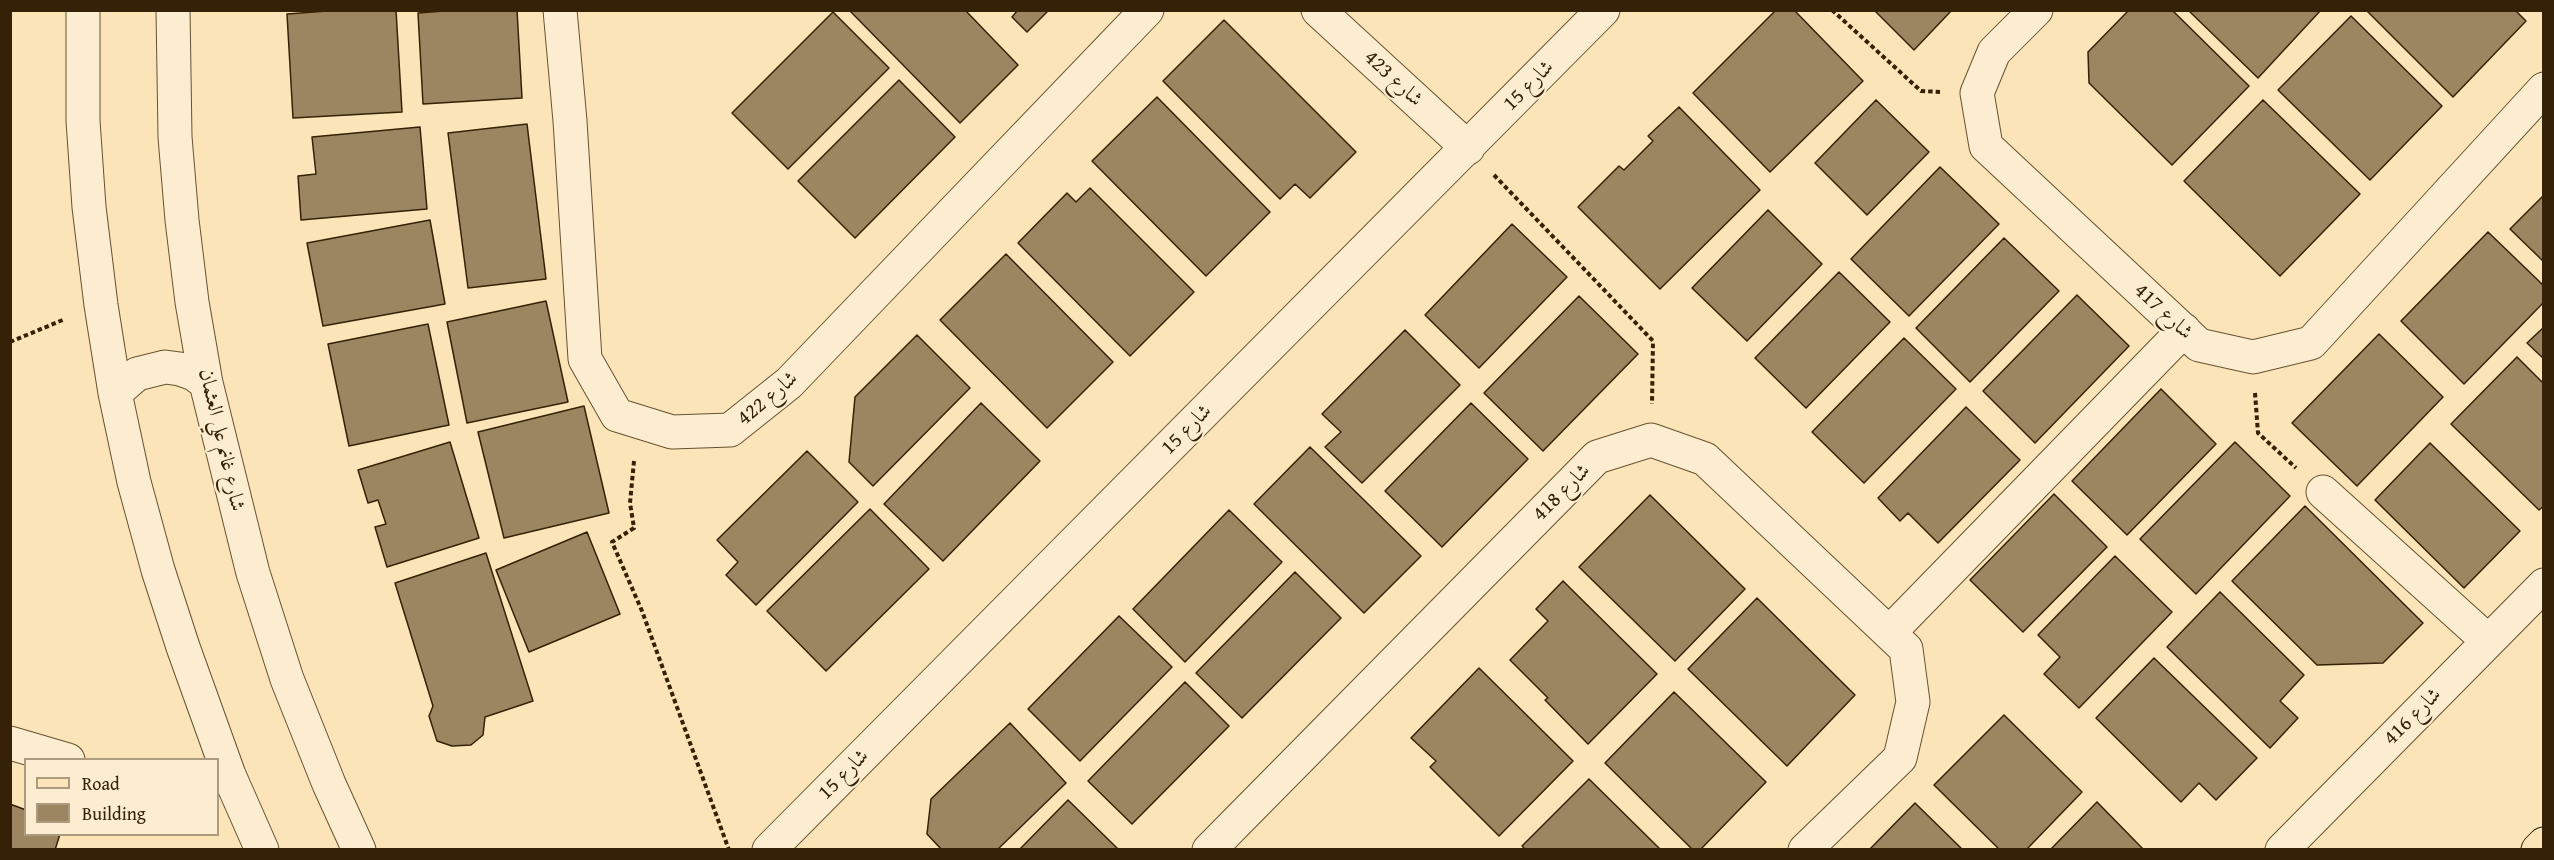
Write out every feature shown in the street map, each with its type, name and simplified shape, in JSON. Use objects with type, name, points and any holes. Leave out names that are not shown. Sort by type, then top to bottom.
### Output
[{"type":"main road","points":[[2538,849],[2544,844]]},
{"type":"street","points":[[83,10],[83,121],[89,207],[115,393],[158,570],[217,758]]},
{"type":"street","name":"شارع غانم علي العثمان","points":[[173,10],[175,137],[182,220],[192,302],[206,383],[253,573],[287,679],[329,784],[359,849]]},
{"type":"street","name":"شارع 422","points":[[560,10],[570,121],[585,358],[617,415],[672,432],[730,430],[789,383],[1147,10]]},
{"type":"street","name":"شارع 423","points":[[1318,10],[1468,148]]},
{"type":"street","name":"شارع 15","points":[[770,849],[1604,10]]},
{"type":"street","points":[[1977,93],[1994,52],[2036,10]]},
{"type":"street","name":"شارع 417","points":[[1977,93],[1986,146],[2199,345],[2253,357],[2311,343],[2544,89]]},
{"type":"street","points":[[1888,633],[2184,330]]},
{"type":"street","points":[[115,393],[137,374],[165,367],[187,372],[206,383]]},
{"type":"street","points":[[1651,440],[1705,459],[1905,649],[1913,702],[1900,758],[1806,849]]},
{"type":"street","name":"شارع 418","points":[[1209,849],[1597,457],[1651,440]]},
{"type":"street","points":[[2323,492],[2488,641]]},
{"type":"street","name":"شارع 416","points":[[2282,849],[2544,585]]},
{"type":"street","points":[[10,743],[64,758]]},
{"type":"street","points":[[223,777],[261,849]]},
{"type":"path","points":[[1832,10],[1921,91],[1977,93]]},
{"type":"path","points":[[1468,148],[1653,341],[1651,440]]},
{"type":"path","points":[[10,342],[101,304]]},
{"type":"path","points":[[2253,357],[2258,433],[2323,492]]},
{"type":"path","points":[[638,421],[630,504],[634,528],[612,542],[642,611],[729,849]]},
{"type":"building","points":[[341,10],[396,10],[402,112],[293,118],[287,14]]},
{"type":"building","points":[[457,10],[517,10],[522,98],[423,104],[418,13]]},
{"type":"building","points":[[849,10],[965,10],[1018,65],[960,123]]},
{"type":"building","points":[[1018,10],[1049,10],[1027,32],[1012,17]]},
{"type":"building","points":[[1776,10],[1794,10],[1863,81],[1770,172],[1693,93]]},
{"type":"building","points":[[1874,10],[1952,10],[1914,50]]},
{"type":"building","points":[[2129,10],[2172,10],[2249,86],[2172,165],[2089,83],[2088,52]]},
{"type":"building","points":[[2188,10],[2321,10],[2258,78]]},
{"type":"building","points":[[2366,10],[2515,10],[2526,21],[2453,97]]},
{"type":"building","points":[[833,12],[889,68],[788,169],[732,113]]},
{"type":"building","points":[[2351,16],[2442,106],[2370,180],[2278,90]]},
{"type":"building","points":[[1224,20],[1356,152],[1310,198],[1295,184],[1280,199],[1163,81]]},
{"type":"building","points":[[899,80],[955,137],[855,238],[798,181]]},
{"type":"building","points":[[1157,97],[1270,212],[1206,276],[1092,161]]},
{"type":"building","points":[[1876,100],[1929,152],[1867,215],[1815,163]]},
{"type":"building","points":[[2263,100],[2360,194],[2280,276],[2184,181]]},
{"type":"building","points":[[1679,107],[1760,190],[1660,289],[1578,207],[1619,166],[1624,170],[1653,141],[1648,136]]},
{"type":"building","points":[[527,124],[546,279],[468,288],[448,133]]},
{"type":"building","points":[[420,127],[427,209],[301,220],[298,176],[316,174],[312,137]]},
{"type":"building","points":[[1940,167],[1999,224],[1909,316],[1851,259]]},
{"type":"building","points":[[1090,188],[1194,292],[1130,356],[1018,243],[1067,193],[1076,202]]},
{"type":"building","points":[[2544,195],[2544,262],[2510,229]]},
{"type":"building","points":[[1768,210],[1822,264],[1747,341],[1692,288]]},
{"type":"building","points":[[430,220],[445,304],[323,326],[307,243]]},
{"type":"building","points":[[1512,224],[1567,277],[1479,368],[1425,315]]},
{"type":"building","points":[[2488,232],[2544,286],[2544,302],[2464,384],[2401,321]]},
{"type":"building","points":[[2004,238],[2059,291],[1970,382],[1916,328]]},
{"type":"building","points":[[1006,254],[1113,362],[1047,428],[940,320]]},
{"type":"building","points":[[1839,272],[1890,322],[1806,408],[1755,358]]},
{"type":"building","points":[[2077,295],[2129,346],[2035,443],[1983,391]]},
{"type":"building","points":[[1579,296],[1638,354],[1543,451],[1484,393]]},
{"type":"building","points":[[546,301],[568,402],[467,423],[447,322]]},
{"type":"building","points":[[428,324],[449,425],[349,446],[328,344]]},
{"type":"building","points":[[2544,327],[2544,359],[2527,343]]},
{"type":"building","points":[[1405,330],[1460,385],[1362,483],[1325,447],[1341,432],[1322,414]]},
{"type":"building","points":[[2379,334],[2443,397],[2357,486],[2292,423]]},
{"type":"building","points":[[917,335],[970,388],[873,486],[849,462],[855,397]]},
{"type":"building","points":[[1904,338],[1956,389],[1864,483],[1812,432]]},
{"type":"building","points":[[2517,357],[2544,384],[2544,506],[2539,510],[2451,424]]},
{"type":"building","points":[[2161,389],[2216,444],[2127,535],[2072,481]]},
{"type":"building","points":[[981,403],[1040,461],[943,561],[884,504]]},
{"type":"building","points":[[1471,403],[1528,459],[1442,547],[1385,491]]},
{"type":"building","points":[[584,406],[609,513],[504,538],[478,432]]},
{"type":"building","points":[[1966,407],[2020,460],[1938,543],[1908,513],[1900,521],[1878,498]]},
{"type":"building","points":[[450,442],[479,538],[387,567],[375,527],[386,524],[378,500],[368,503],[358,470]]},
{"type":"building","points":[[2235,442],[2290,496],[2196,594],[2140,539]]},
{"type":"building","points":[[2430,443],[2520,531],[2464,588],[2375,500]]},
{"type":"building","points":[[1310,447],[1421,556],[1364,613],[1254,504]]},
{"type":"building","points":[[807,451],[858,502],[756,605],[726,575],[738,562],[717,540]]},
{"type":"building","points":[[2054,494],[2107,547],[2023,632],[1970,580]]},
{"type":"building","points":[[1650,495],[1745,589],[1675,661],[1579,567]]},
{"type":"building","points":[[2305,506],[2423,623],[2383,663],[2317,665],[2232,581]]},
{"type":"building","points":[[870,509],[929,569],[826,671],[767,611]]},
{"type":"building","points":[[1229,510],[1282,562],[1185,662],[1133,609]]},
{"type":"building","points":[[587,532],[620,614],[529,652],[496,570]]},
{"type":"building","points":[[486,553],[533,701],[485,717],[483,735],[471,745],[452,746],[437,741],[429,716],[433,706],[395,583]]},
{"type":"building","points":[[2115,556],[2172,612],[2079,708],[2044,674],[2060,657],[2038,635]]},
{"type":"building","points":[[1295,572],[1341,618],[1242,718],[1196,673]]},
{"type":"building","points":[[1563,581],[1657,674],[1588,744],[1545,700],[1548,698],[1510,660],[1548,621],[1536,609]]},
{"type":"building","points":[[2220,592],[2304,675],[2280,701],[2298,718],[2270,748],[2167,647]]},
{"type":"building","points":[[1757,598],[1855,695],[1787,766],[1688,669]]},
{"type":"building","points":[[1119,616],[1172,667],[1080,761],[1028,709]]},
{"type":"building","points":[[2154,658],[2257,758],[2216,800],[2199,783],[2181,802],[2096,718]]},
{"type":"building","points":[[1479,668],[1573,761],[1499,836],[1430,767],[1436,761],[1411,738]]},
{"type":"building","points":[[1185,682],[1229,726],[1132,824],[1088,781]]},
{"type":"building","points":[[1674,692],[1766,782],[1700,850],[1693,850],[1605,763]]},
{"type":"building","points":[[2004,715],[2082,792],[2026,850],[2000,850],[1934,785]]},
{"type":"building","points":[[1010,723],[1066,783],[997,850],[942,850],[927,834],[931,799]]},
{"type":"building","points":[[1589,779],[1661,850],[1526,850],[1522,846]]},
{"type":"building","points":[[1068,800],[1118,849],[1019,850]]},
{"type":"building","points":[[2097,802],[2144,850],[2050,850]]},
{"type":"building","points":[[1915,803],[1963,850],[1869,850]]},
{"type":"building","points":[[10,804],[24,809],[24,836],[59,836],[55,850],[10,850]]}]
